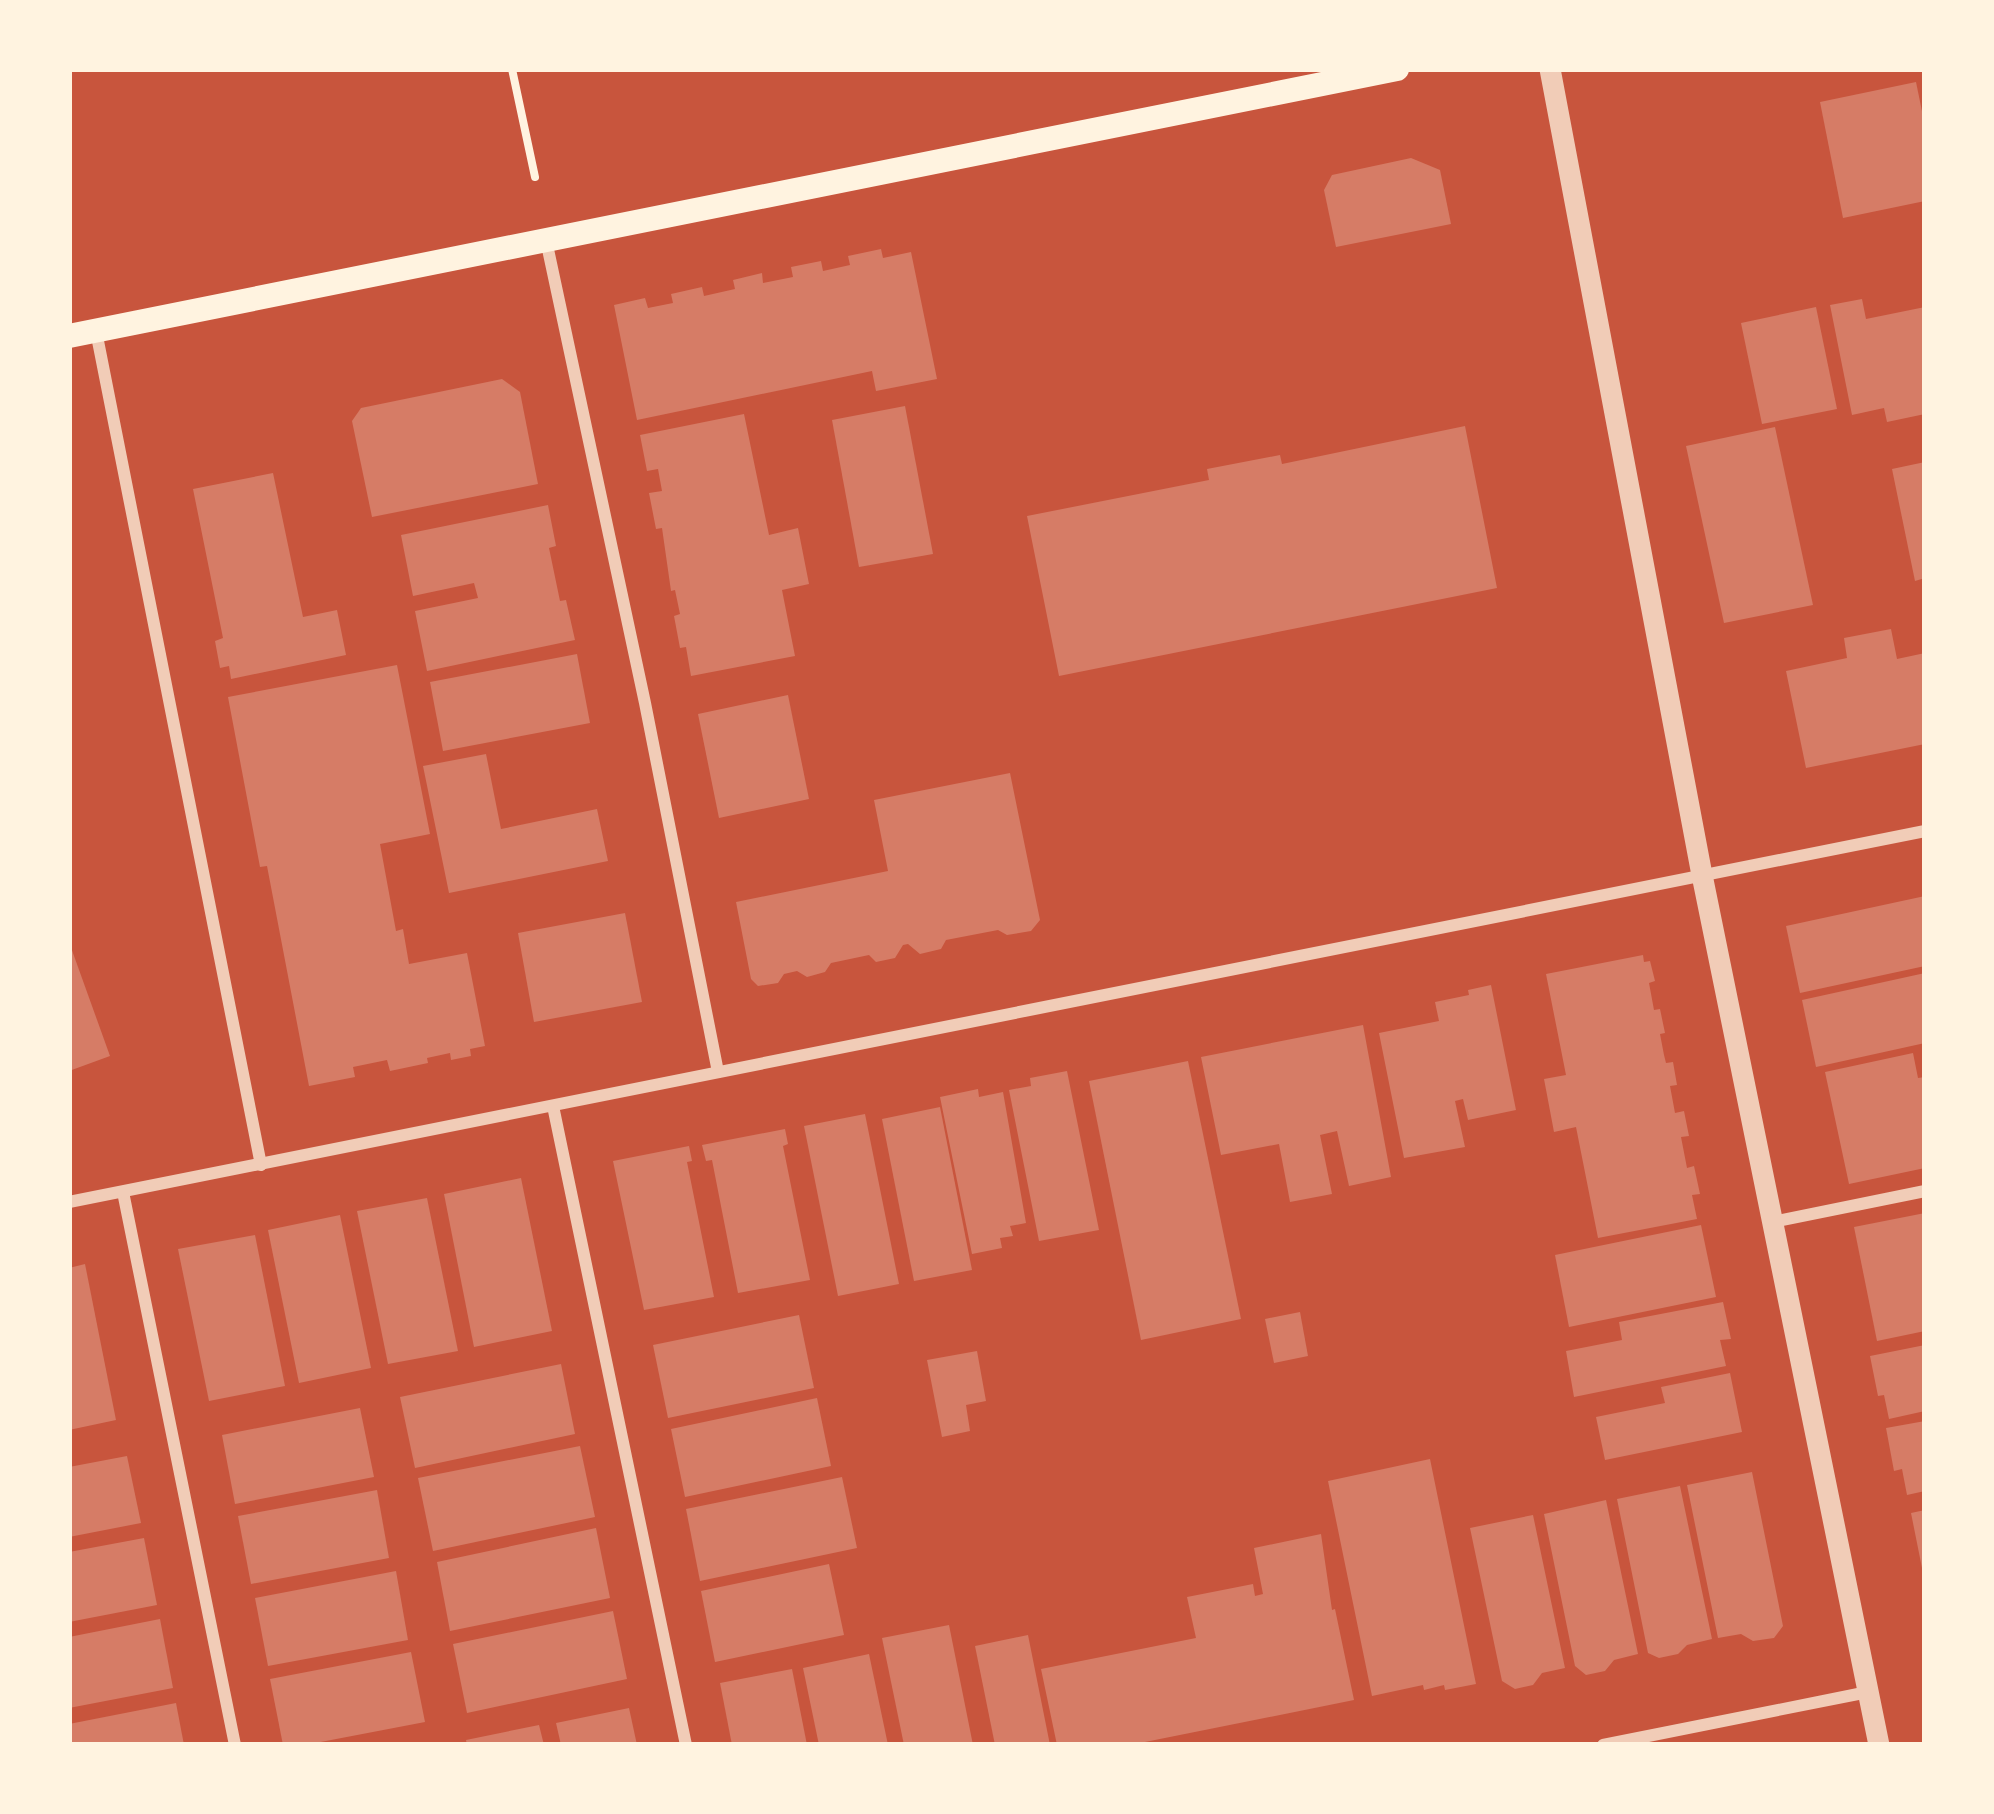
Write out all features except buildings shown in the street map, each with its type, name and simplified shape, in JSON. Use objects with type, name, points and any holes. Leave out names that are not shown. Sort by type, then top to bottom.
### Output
[{"type":"main road","points":[[69,336],[1397,69]]},
{"type":"street","points":[[1550,69],[1702,875],[1880,1745]]},
{"type":"street","points":[[546,239],[718,1072]]},
{"type":"street","points":[[96,330],[260,1165]]},
{"type":"street","points":[[69,1202],[1925,831]]},
{"type":"street","points":[[553,1106],[686,1745]]},
{"type":"street","points":[[1772,1222],[1925,1191]]},
{"type":"street","points":[[123,1192],[235,1745]]},
{"type":"street","points":[[1603,1745],[1868,1692]]},
{"type":"path","points":[[512,69],[535,177]]}]
